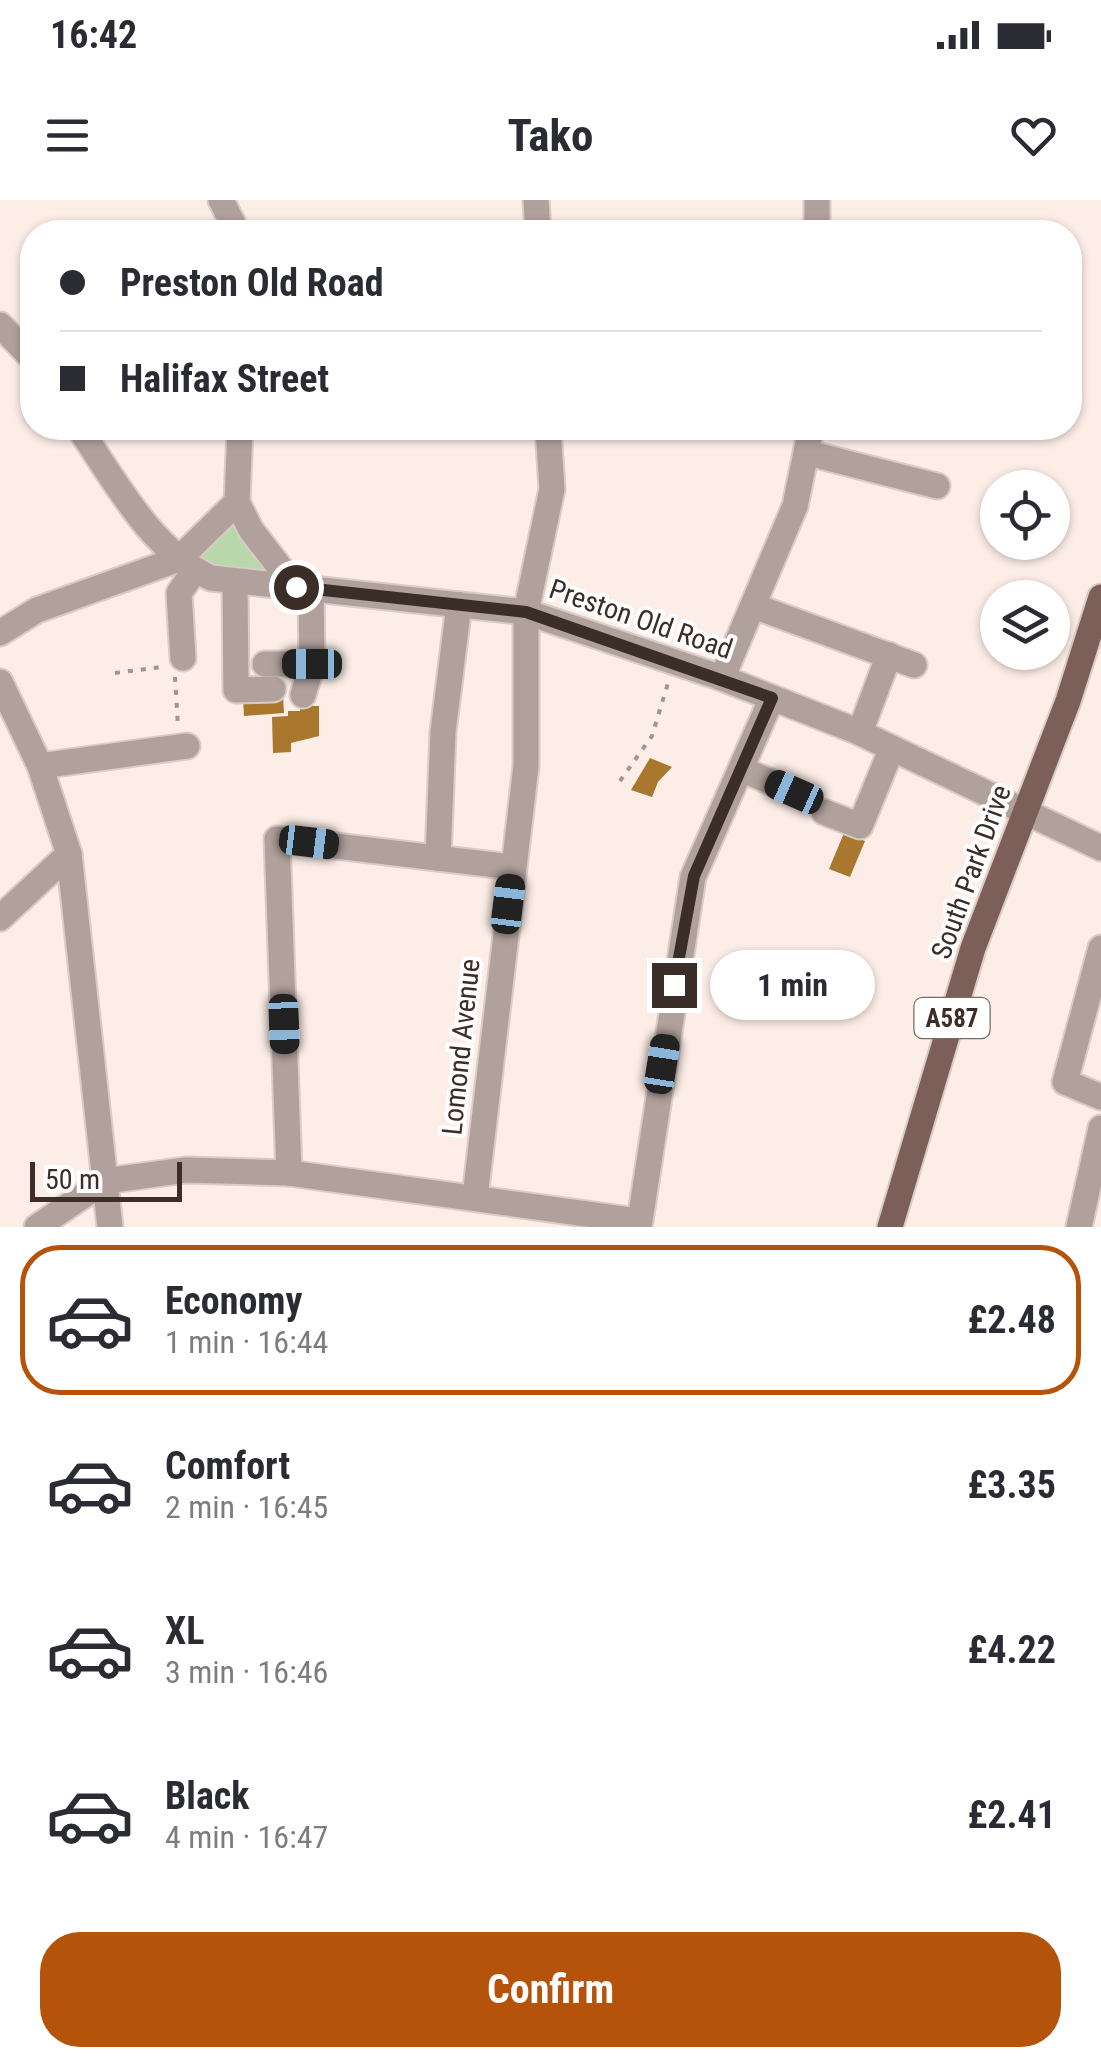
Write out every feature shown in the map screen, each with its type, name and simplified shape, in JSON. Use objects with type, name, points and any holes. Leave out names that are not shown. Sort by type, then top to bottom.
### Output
[{"type":"main road","name":"South Park Drive","points":[[890,1227],[974,948],[1068,701],[1101,597]]},
{"type":"street","points":[[0,325],[20,346]]},
{"type":"street","points":[[87,440],[155,536],[187,564]]},
{"type":"street","points":[[240,440],[237,502],[251,530],[303,588],[312,664],[303,694]]},
{"type":"street","name":"Lomond Avenue","points":[[474,1198],[526,766],[526,612],[552,490],[549,440]]},
{"type":"street","points":[[722,678],[795,506],[809,440],[937,486]]},
{"type":"street","points":[[183,658],[179,593],[187,564],[237,502]]},
{"type":"street","points":[[0,633],[37,610],[187,564]]},
{"type":"street","name":"Preston Old Road","points":[[187,564],[236,582],[526,612],[675,661],[860,732],[1101,848]]},
{"type":"street","points":[[236,582],[236,690],[273,689]]},
{"type":"street","points":[[438,858],[443,732],[459,605]]},
{"type":"street","points":[[754,606],[914,664]]},
{"type":"street","points":[[860,732],[889,655]]},
{"type":"street","points":[[265,664],[312,664]]},
{"type":"street","points":[[0,682],[40,766],[69,854],[110,1227]]},
{"type":"street","points":[[37,1227],[105,1181],[186,1170],[289,1173],[474,1198],[508,1215],[638,1224],[686,906],[694,876],[772,698]]},
{"type":"street","points":[[40,766],[183,746]]},
{"type":"street","points":[[824,812],[860,826],[892,748]]},
{"type":"street","points":[[741,769],[794,792]]},
{"type":"street","points":[[289,1173],[277,839],[512,867]]},
{"type":"street","points":[[0,918],[69,854]]},
{"type":"street","points":[[1101,948],[1093,1003],[1066,1082],[1101,1096]]},
{"type":"street","points":[[1078,1227],[1101,1128]]},
{"type":"path","points":[[620,781],[652,736],[675,661]]},
{"type":"path","points":[[115,673],[175,666],[183,746]]},
{"type":"green space","points":[[233,522],[272,568],[259,580],[193,559]]},
{"type":"building","points":[[283,696],[284,713],[244,716],[243,698]]},
{"type":"building","points":[[300,706],[319,706],[319,736],[291,743],[291,752],[273,753],[272,717],[288,716],[288,711],[300,711]]},
{"type":"building","points":[[650,758],[672,767],[658,782],[652,797],[631,790]]},
{"type":"building","points":[[844,833],[865,841],[850,877],[829,869]]},
{"type":"route","points":[[296,587],[526,612],[772,698],[694,876],[674,985]]}]
